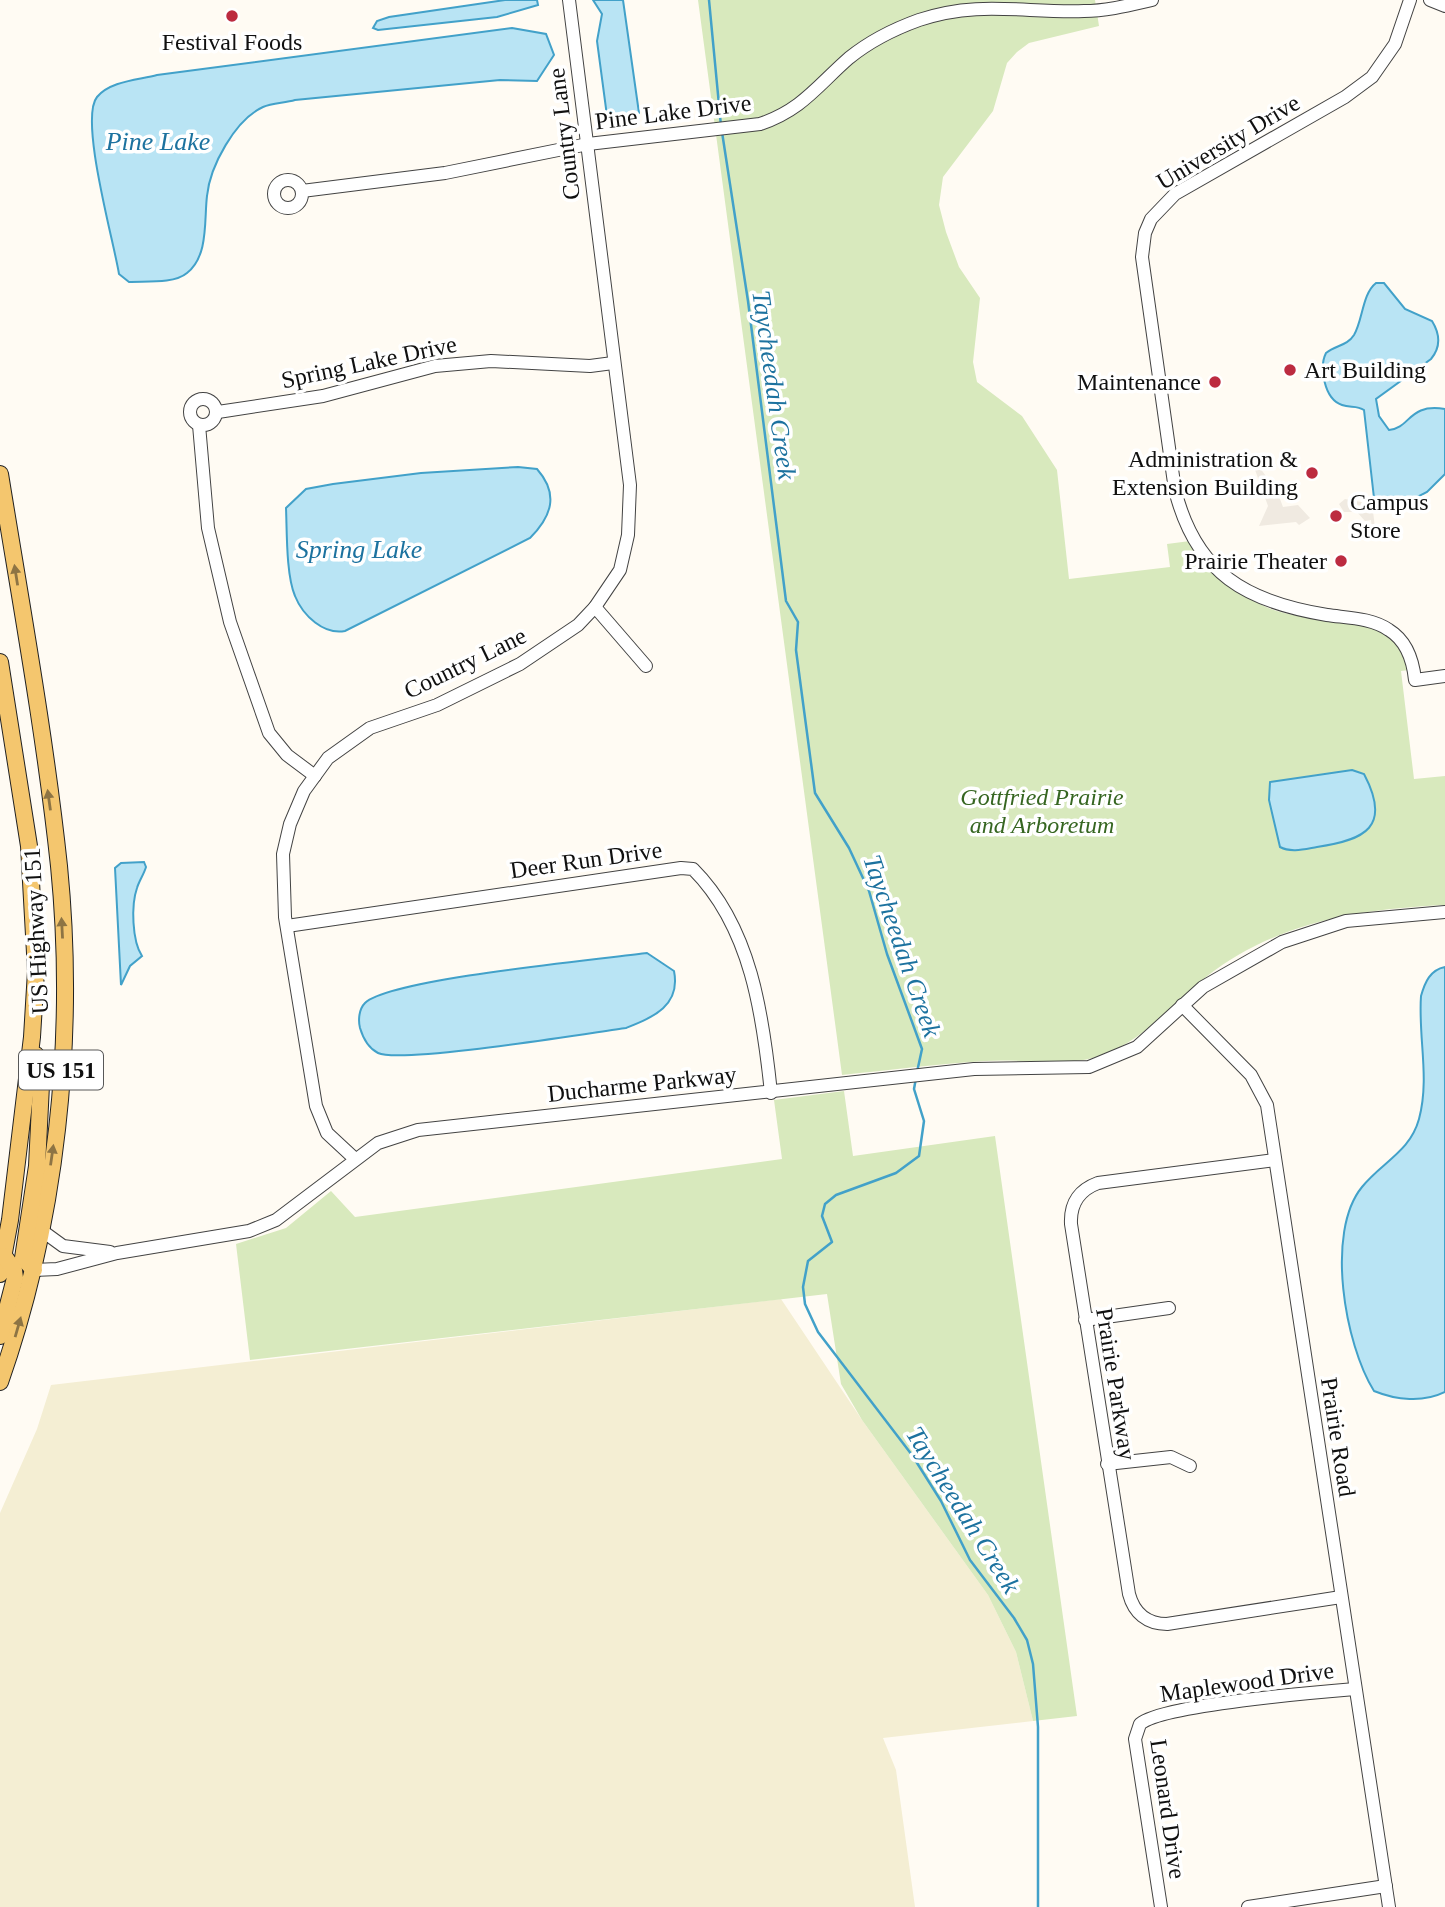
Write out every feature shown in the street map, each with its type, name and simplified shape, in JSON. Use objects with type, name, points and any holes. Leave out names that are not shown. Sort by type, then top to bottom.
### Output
[{"type":"main road","name":"US Highway 151","points":[[0,467],[59,880],[64,981],[63,1055],[57,1124],[41,1230],[34,1270],[0,1382]]},
{"type":"main road","name":"US Highway 151","points":[[0,662],[29,846],[36,971],[32,1037],[0,1274]]},
{"type":"main road","points":[[32,1037],[41,1085],[37,1166],[23,1258],[34,1270]]},
{"type":"main road","points":[[0,1336],[15,1278],[2,1256]]},
{"type":"street","name":"Country Lane","points":[[355,1159],[327,1133],[316,1106],[287,926],[283,855],[290,824],[304,791],[328,758],[370,728],[437,705],[520,664],[578,625],[596,607],[620,570],[628,535],[630,485],[569,0]]},
{"type":"street","name":"Pine Lake Drive","points":[[302,191],[445,173],[587,144],[760,124],[785,115],[804,102],[836,70],[870,43],[897,29],[937,15],[992,6],[1102,5],[1152,0]]},
{"type":"street","name":"University Drive","points":[[1410,0],[1395,44],[1372,77],[1345,97],[1175,194],[1151,219],[1145,233],[1142,257],[1175,490],[1185,523],[1202,553],[1231,582],[1268,602],[1375,623],[1387,628],[1406,648],[1415,680],[1445,676]]},
{"type":"street","points":[[1430,0],[1445,6]]},
{"type":"street","name":"Spring Lake Drive","points":[[199,425],[208,425],[218,412],[323,396],[435,366],[491,361],[590,366],[613,363]]},
{"type":"street","name":"Spring Lake Drive","points":[[218,412],[202,399],[194,401],[189,407],[189,414],[199,425],[208,528],[230,622],[269,733],[287,755],[315,776]]},
{"type":"street","points":[[596,607],[646,666]]},
{"type":"street","name":"Deer Run Drive","points":[[287,926],[539,887],[681,868],[693,869],[713,891],[737,936],[761,1012],[771,1093]]},
{"type":"street","name":"Ducharme Parkway","points":[[34,1270],[57,1269],[117,1252],[258,1227],[276,1220],[377,1143],[418,1130],[771,1093],[927,1073],[1002,1068],[1068,1069],[1099,1065],[1137,1047],[1182,1005],[1231,969],[1306,933],[1363,918],[1445,912]]},
{"type":"street","name":"Prairie Road","points":[[1182,1005],[1259,1086],[1267,1105],[1389,1907]]},
{"type":"street","name":"Prairie Parkway","points":[[1275,1160],[1102,1182],[1086,1188],[1074,1202],[1070,1219],[1107,1464],[1128,1590],[1132,1605],[1140,1615],[1162,1624],[1342,1597]]},
{"type":"street","name":"Ducharme Parkway","points":[[41,1230],[63,1246],[117,1252]]},
{"type":"street","points":[[1085,1320],[1169,1308]]},
{"type":"street","points":[[1107,1464],[1171,1457],[1190,1466]]},
{"type":"street","name":"Maplewood Drive","points":[[1144,1720],[1153,1715],[1223,1704],[1355,1689]]},
{"type":"street","name":"Leonard Drive","points":[[1144,1720],[1138,1727],[1135,1739],[1161,1907]]},
{"type":"street","points":[[1248,1907],[1386,1886]]},
{"type":"shaded area","points":[[1257,464],[1277,491],[1283,507],[1298,505],[1310,518],[1299,525],[1296,522],[1259,526],[1268,506],[1254,467]]},
{"type":"shaded area","points":[[1345,499],[1361,502],[1373,511],[1375,528],[1372,529],[1371,520],[1365,521],[1357,512],[1344,512],[1339,504]]},
{"type":"shaded area","points":[[781,1299],[862,1420],[988,1595],[1016,1652],[1033,1721],[883,1738],[896,1770],[915,1907],[0,1907],[0,1513],[37,1429],[51,1385]]},
{"type":"green space","name":"Gottfried Prairie and Arboretum","points":[[698,0],[1095,0],[1099,26],[1029,43],[1007,63],[993,111],[943,177],[939,205],[946,232],[959,267],[980,298],[973,362],[977,382],[1022,416],[1057,470],[1069,579],[1170,567],[1167,544],[1190,541],[1234,587],[1266,607],[1280,612],[1366,626],[1395,640],[1409,670],[1401,671],[1414,779],[1445,776],[1445,905],[1350,915],[1290,931],[1261,943],[1206,977],[1133,1039],[1105,1054],[1091,1058],[1061,1062],[985,1061],[842,1075]]},
{"type":"green space","points":[[844,1091],[853,1156],[995,1136],[1077,1716],[1033,1721],[1016,1652],[988,1595],[862,1420],[841,1384],[827,1294],[250,1360],[236,1244],[286,1228],[331,1191],[355,1217],[782,1159],[774,1100]]},
{"type":"water","points":[[505,0],[537,0],[538,5],[497,17],[378,30],[373,28],[377,21],[389,17]]},
{"type":"water","points":[[593,0],[623,0],[639,113],[635,117],[610,119],[607,116],[597,41],[602,14]]},
{"type":"water","name":"Pine Lake","points":[[512,28],[546,34],[554,55],[537,81],[500,80],[295,100],[263,107],[253,113],[234,133],[213,171],[207,196],[202,247],[194,266],[181,277],[151,282],[129,282],[119,274],[99,182],[92,129],[97,97],[109,88],[157,75]]},
{"type":"water","points":[[1376,283],[1384,283],[1405,309],[1432,321],[1438,336],[1438,345],[1431,359],[1376,399],[1379,416],[1389,430],[1402,425],[1424,409],[1445,409],[1445,474],[1427,492],[1404,504],[1374,498],[1364,410],[1336,402],[1327,390],[1323,374],[1326,353],[1354,335],[1365,300]]},
{"type":"water","name":"Spring Lake","points":[[518,467],[537,469],[544,478],[550,496],[548,513],[530,538],[345,631],[322,627],[303,610],[295,596],[290,577],[286,508],[306,489],[421,473]]},
{"type":"water","points":[[1352,770],[1364,774],[1372,792],[1374,819],[1369,828],[1360,835],[1334,844],[1298,850],[1280,847],[1269,800],[1270,782]]},
{"type":"water","points":[[144,862],[146,867],[135,895],[133,913],[134,932],[142,956],[130,966],[121,985],[115,868],[121,863]]},
{"type":"water","points":[[647,953],[674,971],[673,993],[663,1009],[626,1028],[457,1051],[394,1055],[374,1051],[366,1042],[360,1028],[361,1008],[382,994],[498,971]]},
{"type":"water","points":[[1445,967],[1445,1392],[1428,1398],[1400,1398],[1374,1391],[1355,1346],[1343,1289],[1344,1231],[1351,1207],[1362,1187],[1402,1148],[1415,1130],[1424,1088],[1421,996],[1429,977]]},
{"type":"waterway","name":"Taycheedah Creek","points":[[709,0],[721,126]]},
{"type":"waterway","name":"Taycheedah Creek","points":[[722,132],[748,301],[786,601],[798,622],[796,650],[815,793],[849,848],[869,891],[887,954],[922,1049],[917,1072]]},
{"type":"waterway","name":"Taycheedah Creek","points":[[916,1078],[914,1089],[924,1121],[919,1156],[896,1173],[836,1195],[825,1204],[822,1216],[832,1242],[808,1261],[803,1287],[805,1304],[818,1332],[912,1455],[941,1501],[970,1560],[1014,1618],[1027,1640],[1033,1664],[1038,1727],[1038,1907]]},
{"type":"place","name":"Festival Foods","points":[[232,16]]},
{"type":"place","name":"Art Building","points":[[1290,370]]},
{"type":"place","name":"Maintenance","points":[[1215,382]]},
{"type":"place","name":"Administration & Extension Building","points":[[1312,473]]},
{"type":"place","name":"Campus Store","points":[[1336,516]]},
{"type":"place","name":"Prairie Theater","points":[[1341,561]]}]
